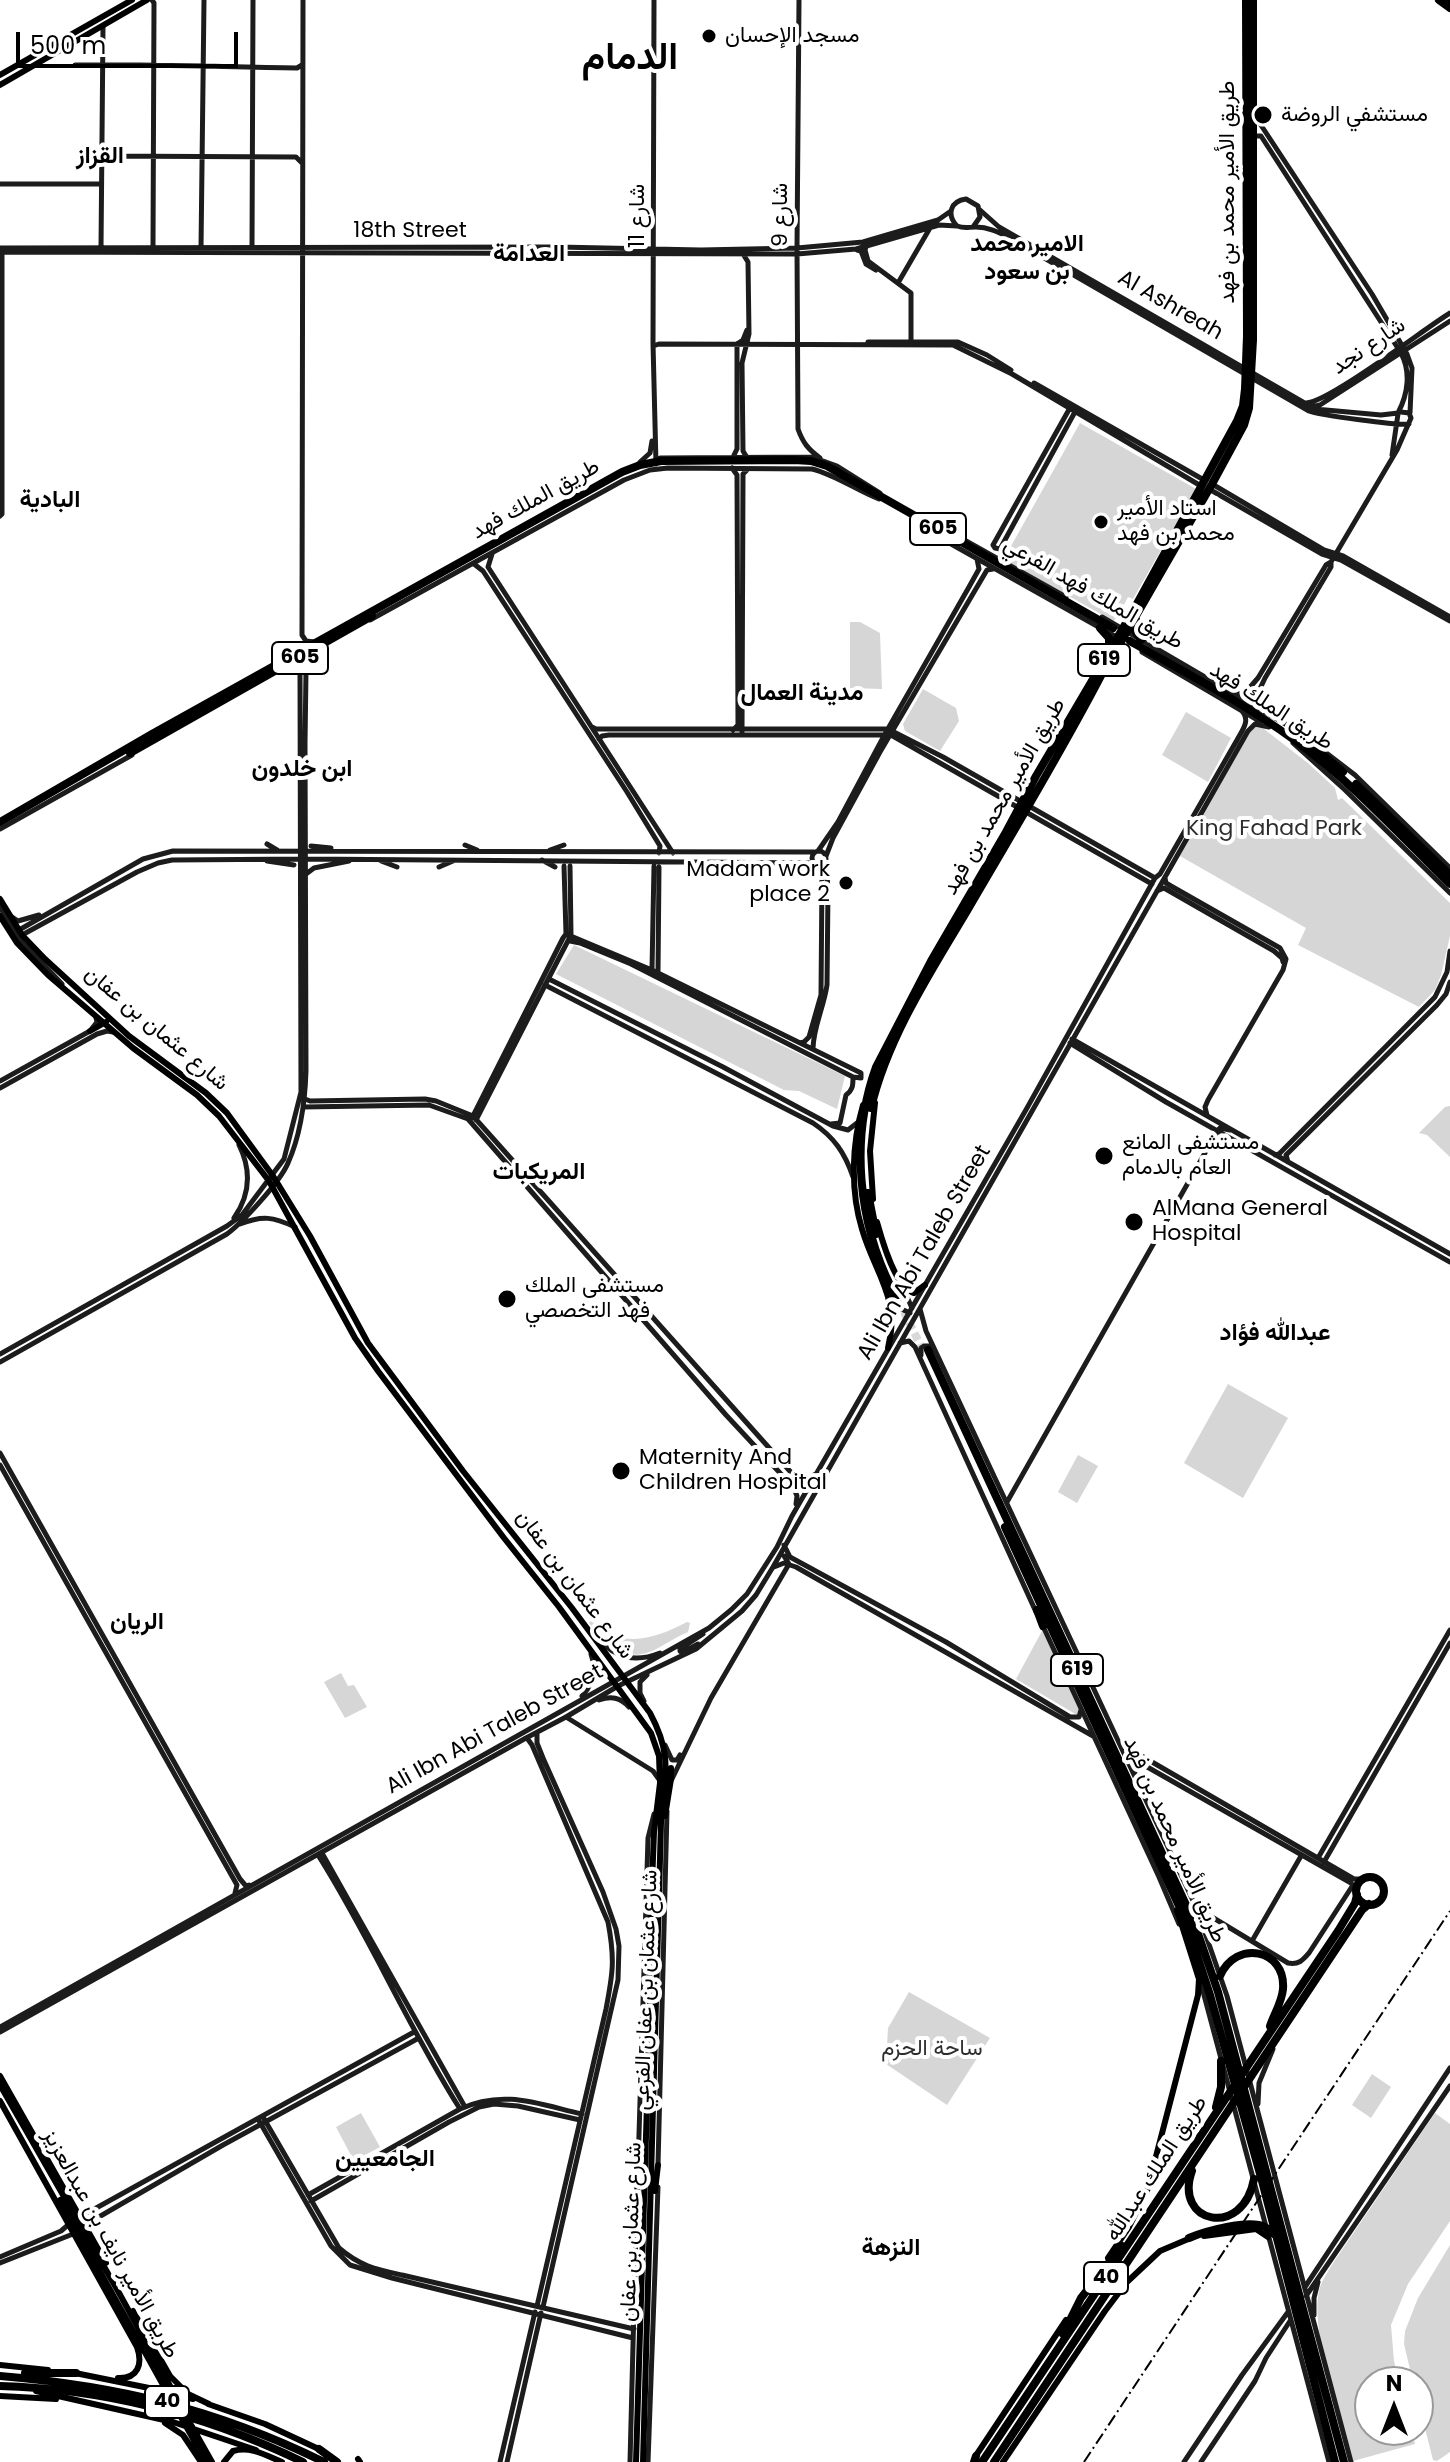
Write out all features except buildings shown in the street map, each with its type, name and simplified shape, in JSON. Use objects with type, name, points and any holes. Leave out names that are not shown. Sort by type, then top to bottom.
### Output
[{"type":"highway","name":"طريق الأمير محمد بن فهد","points":[[1246,0],[1249,373]]},
{"type":"highway","name":"طريق الأمير محمد بن فهد","points":[[891,1289],[873,1241],[863,1193],[862,1129],[876,1067],[901,1015],[1207,485],[1243,406],[1249,373],[1253,0]]},
{"type":"highway","points":[[1439,0],[1450,8]]},
{"type":"highway","name":"طريق الملك فهد","points":[[0,825],[316,642],[631,472],[653,466],[801,464],[822,468],[884,500],[1309,743],[1355,783],[1398,828],[1449,890]]},
{"type":"highway","name":"طريق الملك فهد","points":[[144,742],[289,665],[598,488]]},
{"type":"highway","points":[[1107,660],[1122,650],[1123,635],[1115,624],[1135,612]]},
{"type":"highway","points":[[1123,635],[1134,629],[1135,612]]},
{"type":"highway","points":[[1100,628],[1110,640],[1107,660]]},
{"type":"highway","name":"طريق الملك فهد","points":[[1123,635],[1280,730],[1340,776],[1450,875]]},
{"type":"highway","points":[[1280,724],[1308,739],[1332,758],[1355,783]]},
{"type":"highway","points":[[1289,740],[1340,776]]},
{"type":"highway","name":"طريق الأمير محمد بن فهد","points":[[875,1081],[1023,807]]},
{"type":"highway","name":"طريق الأمير محمد بن فهد","points":[[925,1354],[1194,1922],[1344,2462]]},
{"type":"highway","name":"طريق الأمير محمد بن فهد","points":[[1018,1549],[1172,1887],[1214,1994],[1272,2237],[1332,2462]]},
{"type":"highway","points":[[1018,1549],[1048,1593]]},
{"type":"highway","points":[[1018,1549],[1043,1626]]},
{"type":"highway","points":[[1168,1847],[1173,1874]]},
{"type":"highway","points":[[1363,1879],[1376,1879],[1384,1889],[1379,1901],[1369,1904],[1362,1902],[1355,1890],[1363,1879]]},
{"type":"highway","name":"طريق الملك عبدالله","points":[[976,2460],[1049,2364],[1338,1931],[1355,1903],[1355,1890]]},
{"type":"highway","name":"طريق الملك عبدالله","points":[[994,2462],[1362,1910],[1369,1904]]},
{"type":"highway","points":[[1220,1976],[1226,1966],[1241,1954],[1258,1953],[1275,1963],[1283,1989],[1266,2038]]},
{"type":"highway","points":[[1212,2117],[1220,2095],[1221,2061]]},
{"type":"highway","points":[[1197,2157],[1188,2184],[1188,2195],[1203,2215],[1225,2218],[1233,2214],[1247,2201],[1254,2179]]},
{"type":"highway","points":[[1049,2364],[1081,2298],[1155,2205]]},
{"type":"highway","points":[[1189,2238],[1208,2230],[1253,2225],[1266,2227],[1272,2237]]},
{"type":"highway","points":[[1046,2398],[1078,2335]]},
{"type":"highway","points":[[0,2375],[76,2373]]},
{"type":"highway","name":"40","points":[[0,2375],[78,2384],[166,2402],[253,2430],[324,2462]]},
{"type":"highway","name":"40","points":[[3,2386],[59,2390],[163,2410],[240,2435],[303,2462]]},
{"type":"highway","points":[[319,2449],[337,2462]]},
{"type":"main road","points":[[0,75],[132,0]]},
{"type":"main road","points":[[0,85],[150,0]]},
{"type":"main road","name":"شارع عثمان بن عفان","points":[[0,899],[19,934],[117,1025],[206,1093],[230,1118],[310,1236],[368,1343],[463,1471],[572,1608],[646,1723],[659,1756],[660,1783],[655,1809],[655,1916],[659,1962],[655,1999],[650,2234],[639,2339],[633,2462]]},
{"type":"main road","name":"شارع عثمان بن عفان","points":[[0,916],[29,958],[119,1036],[201,1099],[219,1116],[272,1181],[355,1338],[504,1538],[620,1682],[650,1713],[665,1745],[667,1770],[646,2006],[643,2323]]},
{"type":"main road","points":[[89,1035],[104,1022],[117,1025]]},
{"type":"main road","points":[[875,1081],[870,1143],[871,1187],[878,1227],[902,1292],[900,1296],[894,1296],[862,1229],[855,1186],[858,1122],[875,1081]]},
{"type":"main road","points":[[201,1099],[211,1104],[225,1119],[230,1118]]},
{"type":"main road","points":[[897,1277],[909,1292],[917,1292],[925,1285]]},
{"type":"main road","points":[[891,1289],[892,1347]]},
{"type":"main road","points":[[660,1851],[671,1779],[665,1745]]},
{"type":"main road","points":[[976,2460],[1129,2227],[1147,2191],[1198,1995],[1199,1979],[1172,1897],[1172,1887]]},
{"type":"main road","points":[[655,1916],[657,1958],[654,1960],[651,1956],[655,1916]]},
{"type":"main road","points":[[646,2006],[653,1963],[657,1966],[655,1999]]},
{"type":"main road","points":[[0,2076],[165,2369],[181,2389],[209,2404]]},
{"type":"main road","name":"طريق الأمير نايف بن عبدالعزيز","points":[[0,2085],[2,2096],[75,2233],[207,2461]]},
{"type":"main road","points":[[2,2096],[68,2225],[75,2233]]},
{"type":"main road","name":"طريق الأمير نايف بن عبدالعزيز","points":[[2,2096],[70,2208],[141,2345]]},
{"type":"main road","points":[[637,2192],[646,2116]]},
{"type":"main road","points":[[650,2234],[658,2165]]},
{"type":"main road","points":[[59,2180],[70,2208]]},
{"type":"main road","points":[[58,2206],[75,2233]]},
{"type":"main road","points":[[1003,2462],[1105,2311],[1145,2263],[1160,2251],[1189,2238]]},
{"type":"main road","name":"شارع عثمان بن عفان","points":[[639,2339],[646,2462]]},
{"type":"main road","points":[[141,2345],[155,2378],[164,2378],[165,2369]]},
{"type":"main road","points":[[102,2377],[124,2378],[135,2373],[140,2363],[141,2345]]},
{"type":"main road","points":[[0,2365],[102,2377],[209,2404],[265,2424],[344,2462]]},
{"type":"main road","points":[[3,2386],[147,2415],[208,2432],[282,2462]]},
{"type":"main road","points":[[0,2396],[102,2405]]},
{"type":"main road","points":[[147,2415],[180,2431],[207,2461]]},
{"type":"main road","points":[[224,2462],[229,2454],[238,2449],[256,2450]]},
{"type":"street","points":[[150,0],[154,3],[153,247]]},
{"type":"street","points":[[201,248],[204,0]]},
{"type":"street","points":[[252,248],[253,0]]},
{"type":"street","points":[[303,0],[302,635],[306,641],[316,642]]},
{"type":"street","name":"شارع 11","points":[[654,0],[653,346],[657,469]]},
{"type":"street","name":"شارع 9","points":[[799,0],[798,429],[802,442],[822,459]]},
{"type":"street","points":[[101,248],[103,27]]},
{"type":"street","points":[[75,65],[297,68],[302,65]]},
{"type":"street","points":[[654,252],[743,254],[856,249],[945,224],[987,229],[1008,237],[1322,415],[1385,423],[1411,420],[1412,368],[1372,294],[1253,113]]},
{"type":"street","points":[[1253,136],[1261,136],[1401,349],[1408,369],[1405,399],[1391,457]]},
{"type":"street","points":[[1253,146],[1265,142]]},
{"type":"street","points":[[101,156],[296,157],[302,163]]},
{"type":"street","points":[[0,184],[101,184]]},
{"type":"street","points":[[1,250],[797,251],[863,242],[938,220],[951,211],[957,201],[966,199],[975,202],[980,210],[979,220],[973,227]]},
{"type":"street","name":"Al Ashreah","points":[[980,210],[999,227],[1249,373]]},
{"type":"street","points":[[951,211],[951,219],[957,226]]},
{"type":"street","points":[[895,281],[931,227]]},
{"type":"street","points":[[912,233],[920,238],[921,243]]},
{"type":"street","points":[[867,246],[868,261],[911,293],[911,341]]},
{"type":"street","points":[[1,250],[153,247],[303,250]]},
{"type":"street","points":[[192,252],[201,248]]},
{"type":"street","points":[[856,249],[861,251],[863,261],[869,267],[895,281]]},
{"type":"street","points":[[0,516],[1,250]]},
{"type":"street","points":[[743,254],[748,262],[748,344],[742,363],[743,451],[746,456]]},
{"type":"street","name":"شارع نجد","points":[[1401,349],[1450,313]]},
{"type":"street","name":"شارع نجد","points":[[1305,405],[1314,403],[1450,321]]},
{"type":"street","points":[[737,344],[743,340],[748,325]]},
{"type":"street","points":[[798,344],[958,342],[987,355],[1073,409]]},
{"type":"street","points":[[653,346],[684,343],[953,345],[1012,374],[1322,554],[1450,619]]},
{"type":"street","points":[[733,456],[737,449],[737,344]]},
{"type":"street","points":[[1305,405],[1326,401],[1401,349]]},
{"type":"street","points":[[1326,401],[1324,407],[1329,412]]},
{"type":"street","points":[[1305,405],[1329,412],[1381,415],[1400,420]]},
{"type":"street","points":[[982,549],[993,545],[1073,409]]},
{"type":"street","points":[[1001,560],[1000,549],[1073,409]]},
{"type":"street","points":[[1235,693],[1245,693],[1258,678],[1397,450],[1404,411],[1410,414]]},
{"type":"street","points":[[1385,423],[1393,427],[1396,434]]},
{"type":"street","name":"شارع 11","points":[[640,462],[650,453],[654,432]]},
{"type":"street","points":[[381,606],[593,484],[655,458],[795,456],[822,459],[878,490],[884,500]]},
{"type":"street","points":[[360,625],[624,480],[657,469],[731,468],[753,464]]},
{"type":"street","points":[[733,732],[740,720],[743,673],[743,474],[753,464]]},
{"type":"street","points":[[731,468],[737,475],[737,657],[743,730]]},
{"type":"street","name":"طريق الملك فهد الفرعي","points":[[939,531],[1001,560],[1289,740],[1449,890]]},
{"type":"street","name":"طريق الملك فهد الفرعي","points":[[939,531],[944,540],[994,569],[1090,616],[1100,628],[1123,635],[1235,693],[1308,739],[1355,775],[1450,868]]},
{"type":"street","points":[[993,545],[1000,549]]},
{"type":"street","points":[[486,569],[493,554]]},
{"type":"street","points":[[1257,706],[1257,695],[1265,678],[1331,567],[1333,558]]},
{"type":"street","points":[[977,559],[980,574]]},
{"type":"street","points":[[474,564],[486,569],[592,727],[660,856],[670,867]]},
{"type":"street","points":[[486,569],[627,792],[660,856],[655,974]]},
{"type":"street","points":[[799,1043],[809,1037],[821,995],[822,878],[812,860],[838,822],[980,574],[994,569]]},
{"type":"street","points":[[0,1354],[227,1226],[242,1215],[272,1181],[284,1159],[301,1092],[303,859],[306,849],[303,671],[310,653]]},
{"type":"street","points":[[737,657],[739,671],[743,673]]},
{"type":"street","points":[[289,665],[298,665],[303,671]]},
{"type":"street","points":[[1068,1038],[1156,891],[1247,728],[1247,717],[1241,710]]},
{"type":"street","points":[[1247,728],[1255,724],[1269,727]]},
{"type":"street","points":[[592,727],[605,732],[889,732]]},
{"type":"street","name":"Ali Ibn Abi Taleb Street","points":[[912,1311],[923,1300],[946,1260],[1154,881],[1247,728]]},
{"type":"street","points":[[599,739],[605,732]]},
{"type":"street","points":[[733,732],[889,732],[1154,881]]},
{"type":"street","points":[[19,934],[59,907],[155,854],[173,851],[546,852],[823,864],[833,838],[889,732]]},
{"type":"street","points":[[267,844],[278,851]]},
{"type":"street","points":[[368,851],[381,845]]},
{"type":"street","points":[[465,845],[481,851]]},
{"type":"street","points":[[546,852],[564,845]]},
{"type":"street","points":[[19,934],[137,872],[172,860],[541,860],[816,852],[826,858]]},
{"type":"street","points":[[779,862],[808,859],[809,856],[787,853]]},
{"type":"street","points":[[660,856],[674,854]]},
{"type":"street","points":[[813,1050],[827,985],[826,858]]},
{"type":"street","points":[[254,859],[294,865]]},
{"type":"street","points":[[239,1225],[289,1160],[305,1099],[303,859]]},
{"type":"street","points":[[305,875],[314,868],[360,859]]},
{"type":"street","points":[[376,859],[397,867]]},
{"type":"street","points":[[439,867],[456,860]]},
{"type":"street","points":[[541,860],[555,867]]},
{"type":"street","points":[[474,1120],[569,937],[567,866]]},
{"type":"street","points":[[1165,875],[1166,883],[1280,948],[1286,959],[1283,970],[1208,1100],[1205,1107],[1208,1115]]},
{"type":"street","points":[[1156,891],[1164,888],[1282,958],[1283,964],[1200,1111]]},
{"type":"street","points":[[0,907],[35,958],[70,993]]},
{"type":"street","points":[[9,915],[18,921],[26,920],[59,907]]},
{"type":"street","points":[[34,947],[35,931],[50,920]]},
{"type":"street","points":[[474,1120],[563,938],[569,937],[655,974],[861,1073],[870,1073],[876,1067]]},
{"type":"street","points":[[1274,1155],[1279,1154],[1435,997],[1447,972],[1450,951]]},
{"type":"street","points":[[655,974],[853,1077],[860,1079],[861,1073]]},
{"type":"street","points":[[547,982],[723,1067],[830,1124],[848,1130],[858,1122]]},
{"type":"street","points":[[547,982],[813,1123],[840,1148],[855,1186]]},
{"type":"street","points":[[1288,1163],[1286,1155],[1437,1005],[1446,994],[1450,982]]},
{"type":"street","points":[[0,1088],[89,1035],[97,1022],[91,1010]]},
{"type":"street","points":[[0,1081],[89,1035],[107,1031],[119,1036]]},
{"type":"street","points":[[1068,1038],[1450,1254]]},
{"type":"street","points":[[1068,1038],[1100,1063],[1450,1262]]},
{"type":"street","name":"Ali Ibn Abi Taleb Street","points":[[0,2029],[566,1717],[709,1628],[731,1610],[747,1594],[777,1547],[1068,1038]]},
{"type":"street","points":[[1100,1063],[1107,1059]]},
{"type":"street","points":[[830,1124],[840,1123],[853,1077]]},
{"type":"street","points":[[305,1099],[425,1099],[436,1101],[474,1120],[798,1480],[801,1488],[794,1488]]},
{"type":"street","points":[[303,1107],[429,1105],[474,1120],[504,1159],[726,1415],[794,1488],[797,1498],[792,1516]]},
{"type":"street","points":[[1006,1503],[1218,1130],[1230,1130]]},
{"type":"street","points":[[227,1226],[243,1204],[249,1184],[247,1162],[230,1131]]},
{"type":"street","points":[[504,1159],[518,1167]]},
{"type":"street","points":[[0,1362],[239,1225],[258,1217],[278,1219],[296,1228]]},
{"type":"street","points":[[897,1277],[912,1311],[907,1324],[915,1347]]},
{"type":"street","points":[[891,1289],[897,1307],[912,1311]]},
{"type":"street","points":[[923,1300],[920,1311],[926,1331],[1196,1907],[1220,1976],[1246,2068],[1351,2462]]},
{"type":"street","points":[[907,1324],[918,1324],[926,1331]]},
{"type":"street","points":[[892,1347],[907,1340],[925,1354]]},
{"type":"street","points":[[938,1357],[930,1347],[924,1346],[920,1350],[925,1354],[1043,1626],[1163,1885],[1194,1962]]},
{"type":"street","name":"Ali Ibn Abi Taleb Street","points":[[723,1629],[756,1595],[773,1567],[892,1347]]},
{"type":"street","points":[[0,1453],[243,1884],[250,1885]]},
{"type":"street","points":[[0,1465],[237,1885],[234,1894]]},
{"type":"street","points":[[798,1480],[810,1480],[820,1469]]},
{"type":"street","points":[[784,1545],[790,1557]]},
{"type":"street","points":[[1075,1726],[1079,1723],[1075,1718],[946,1642],[784,1556],[789,1564],[1075,1726],[1088,1732],[1097,1740]]},
{"type":"street","points":[[773,1567],[780,1563],[789,1564]]},
{"type":"street","points":[[671,1779],[711,1698],[789,1564]]},
{"type":"street","points":[[559,1607],[593,1661],[595,1670],[585,1694],[572,1704]]},
{"type":"street","points":[[572,1608],[608,1649],[628,1659],[654,1656],[679,1645]]},
{"type":"street","points":[[709,1628],[680,1651],[685,1652],[723,1629]]},
{"type":"street","points":[[620,1682],[682,1657],[723,1629]]},
{"type":"street","points":[[1321,1860],[1450,1630]]},
{"type":"street","points":[[1321,1860],[1450,1643]]},
{"type":"street","points":[[650,1713],[640,1693],[640,1682],[659,1667]]},
{"type":"street","name":"Ali Ibn Abi Taleb Street","points":[[0,2029],[572,1704],[620,1682]]},
{"type":"street","points":[[583,1707],[609,1697],[617,1698],[646,1723]]},
{"type":"street","points":[[1075,1718],[1081,1715],[1081,1705]]},
{"type":"street","points":[[566,1717],[657,1775],[660,1783]]},
{"type":"street","points":[[535,1744],[537,1732]]},
{"type":"street","points":[[665,1745],[674,1762],[693,1733]]},
{"type":"street","points":[[507,2462],[583,2117],[618,1980],[619,1946],[603,1892],[535,1744],[526,1738]]},
{"type":"street","points":[[1119,1743],[1354,1879],[1363,1879]]},
{"type":"street","points":[[636,1762],[650,1765],[659,1756]]},
{"type":"street","points":[[1135,1777],[1134,1768],[1142,1764],[1355,1890],[1303,1960],[1296,1964],[1288,1963],[1196,1907]]},
{"type":"street","name":"شارع عثمان بن عفان الفرعي","points":[[646,2462],[658,2165],[667,1807]]},
{"type":"street","name":"شارع عثمان بن عفان الفرعي","points":[[633,2462],[631,2428],[639,2339],[634,2329],[646,2006],[648,1838],[655,1809]]},
{"type":"street","points":[[320,1854],[416,2036],[464,2110]]},
{"type":"street","points":[[320,1854],[464,2110]]},
{"type":"street","points":[[1252,1941],[1301,1856]]},
{"type":"street","points":[[1188,1888],[1194,1875]]},
{"type":"street","points":[[1199,1979],[1332,2462]]},
{"type":"street","points":[[655,1999],[661,2070]]},
{"type":"street","points":[[85,2225],[91,2217],[416,2036]]},
{"type":"street","points":[[1259,2117],[1259,2083],[1278,2036]]},
{"type":"street","points":[[1201,2462],[1450,2068]]},
{"type":"street","points":[[1184,2462],[1304,2287],[1317,2275],[1450,2086]]},
{"type":"street","points":[[310,2198],[464,2110],[498,2097],[522,2100],[583,2117]]},
{"type":"street","points":[[263,2121],[339,2248],[364,2266],[639,2339]]},
{"type":"street","points":[[263,2121],[331,2246],[350,2265],[370,2273],[634,2329]]},
{"type":"street","points":[[80,2217],[91,2217]]},
{"type":"street","points":[[0,2263],[62,2233],[68,2225]]},
{"type":"street","points":[[0,2257],[62,2233],[75,2233]]},
{"type":"street","points":[[1299,2272],[1307,2276],[1317,2275]]},
{"type":"street","points":[[1315,2328],[1317,2275]]},
{"type":"street","points":[[500,2462],[539,2310]]},
{"type":"green space","name":"استاد الأمير محمد بن فهد","points":[[1080,423],[1196,489],[1133,599],[1128,597],[1113,621],[1007,561],[1006,555]]},
{"type":"green space","points":[[850,622],[860,622],[880,633],[882,689],[850,688]]},
{"type":"green space","points":[[923,689],[956,708],[959,721],[940,751],[905,731],[903,724]]},
{"type":"green space","points":[[1186,712],[1231,738],[1208,782],[1162,755]]},
{"type":"green space","name":"King Fahad Park","points":[[1259,725],[1335,788],[1338,800],[1342,798],[1450,903],[1450,936],[1441,975],[1435,990],[1419,1007],[1298,945],[1306,928],[1180,856],[1252,726]]},
{"type":"green space","points":[[574,945],[845,1076],[837,1109],[799,1091],[784,1090],[556,974]]},
{"type":"green space","points":[[1450,1106],[1450,1157],[1427,1135],[1419,1133],[1445,1107]]},
{"type":"green space","points":[[1228,1384],[1288,1418],[1243,1498],[1184,1463]]},
{"type":"green space","points":[[1078,1455],[1098,1466],[1077,1503],[1058,1492]]},
{"type":"green space","points":[[591,1621],[615,1636],[638,1639],[690,1623],[688,1632],[638,1655],[612,1646],[589,1623]]},
{"type":"green space","points":[[1043,1629],[1080,1710],[1077,1715],[1016,1679]]},
{"type":"green space","points":[[341,1673],[348,1686],[354,1685],[367,1707],[345,1718],[324,1682]]},
{"type":"green space","name":"ساحة الحزم","points":[[909,1992],[990,2038],[947,2105],[886,2064],[888,2028]]},
{"type":"green space","points":[[1372,2074],[1391,2087],[1371,2118],[1352,2105]]},
{"type":"green space","points":[[361,2113],[380,2147],[354,2161],[336,2127]]},
{"type":"green space","points":[[1435,2113],[1450,2124],[1450,2221],[1408,2284],[1391,2325],[1395,2366],[1354,2366],[1354,2446],[1408,2446],[1353,2461],[1319,2329],[1319,2291],[1333,2263]]},
{"type":"green space","points":[[1450,2245],[1450,2452],[1437,2461],[1433,2460],[1429,2446],[1434,2446],[1434,2366],[1409,2366],[1404,2344],[1405,2331],[1418,2298]]},
{"type":"tunnel","points":[[893,1290],[924,1352]]},
{"type":"railway","points":[[1084,2462],[1450,1911]]},
{"type":"place","name":"مسجد الإحسان","points":[[709,36]]},
{"type":"place","name":"مستشفي الروضة","points":[[1263,115]]},
{"type":"place","name":"استاد الأمير محمد بن فهد","points":[[1101,522]]},
{"type":"place","name":"Madam work place 2","points":[[846,883]]},
{"type":"place","name":"مستشفى المانع العام بالدمام","points":[[1104,1156]]},
{"type":"place","name":"AlMana General Hospital","points":[[1134,1222]]},
{"type":"place","name":"مستشفى الملك فهد التخصصي","points":[[507,1299]]},
{"type":"place","name":"Maternity And Children Hospital","points":[[621,1471]]},
{"type":"district","name":"الدمام","points":[[630,59]]},
{"type":"district","name":"القزاز","points":[[100,157]]},
{"type":"district","name":"العدامة","points":[[529,255]]},
{"type":"district","name":"الامير محمد بن سعود","points":[[1027,259]]},
{"type":"district","name":"البادية","points":[[50,501]]},
{"type":"district","name":"مدينة العمال","points":[[802,694]]},
{"type":"district","name":"ابن خلدون","points":[[302,770]]},
{"type":"district","name":"المريكبات","points":[[539,1173]]},
{"type":"district","name":"عبدالله فؤاد","points":[[1275,1334]]},
{"type":"district","name":"الريان","points":[[137,1623]]},
{"type":"district","name":"الجامعيين","points":[[385,2160]]},
{"type":"district","name":"النزهة","points":[[891,2249]]}]
